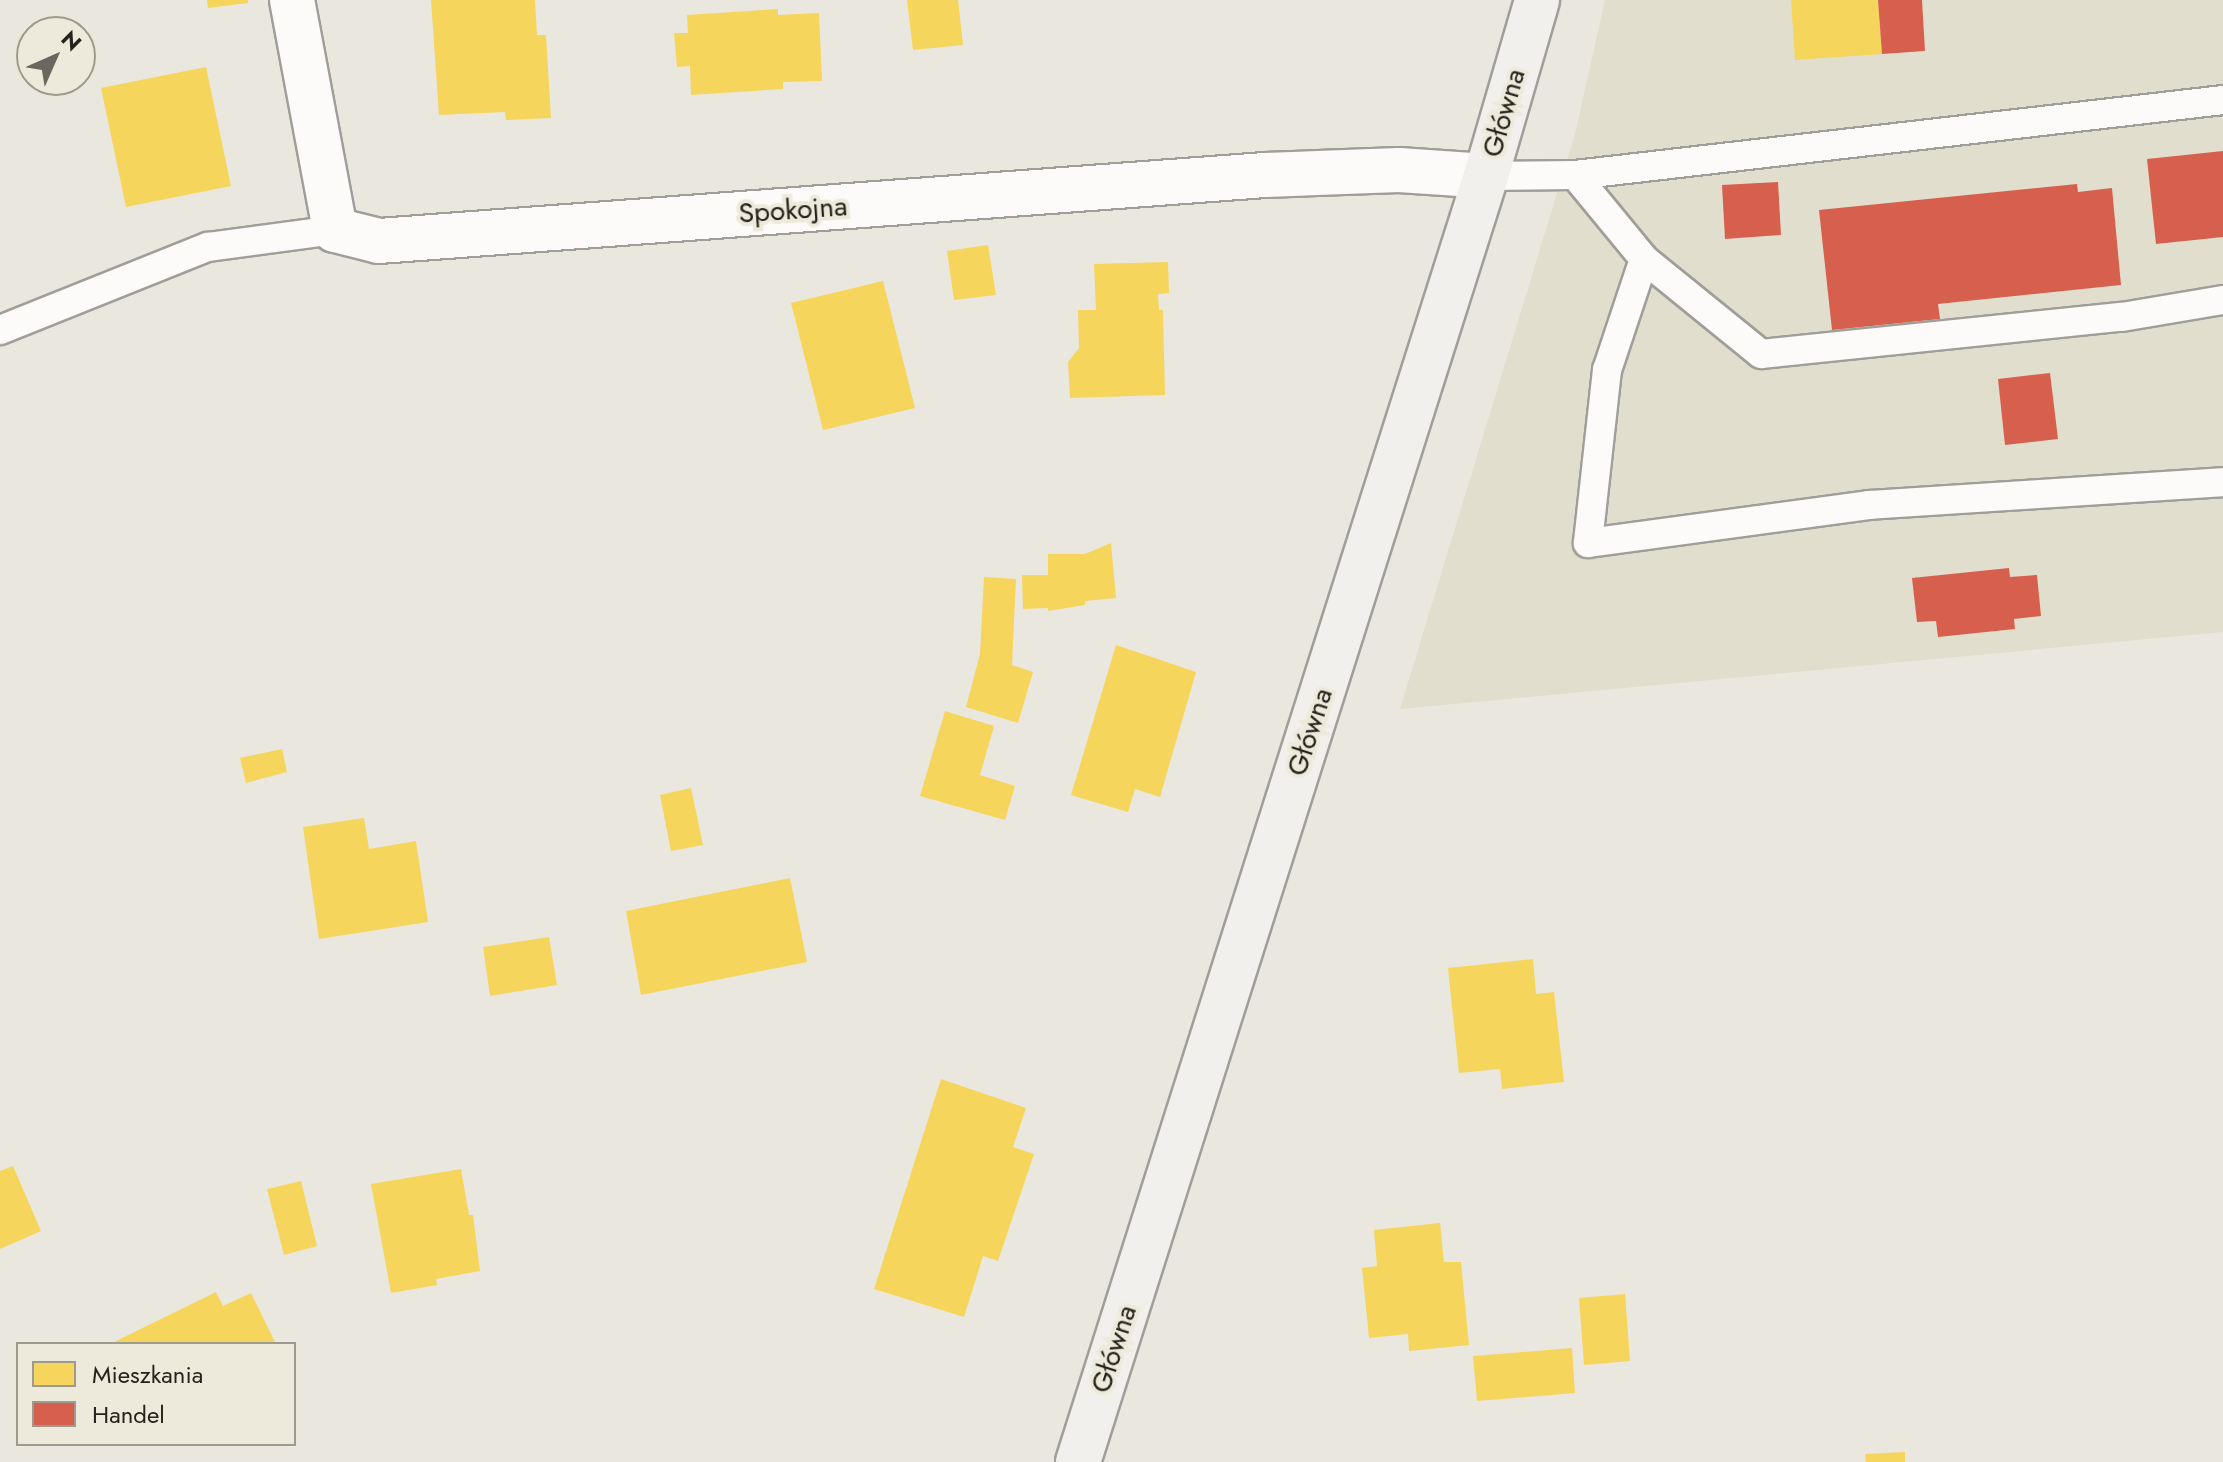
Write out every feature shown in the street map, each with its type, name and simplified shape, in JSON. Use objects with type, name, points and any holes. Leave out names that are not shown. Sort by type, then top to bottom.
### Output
[{"type":"main road","name":"Główna","points":[[1078,1462],[1486,176],[1537,0]]},
{"type":"street","points":[[292,0],[335,230]]},
{"type":"street","name":"Spokojna","points":[[335,230],[379,241],[1265,175],[1399,170],[1486,176]]},
{"type":"lane","points":[[1486,176],[1575,175],[2223,100]]},
{"type":"lane","points":[[1575,175],[1644,259],[1761,354],[2122,317],[2223,300]]},
{"type":"lane","points":[[0,330],[208,247],[335,230]]},
{"type":"lane","points":[[1644,259],[1607,370],[1588,543],[1869,505],[2223,482]]},
{"type":"shaded area","points":[[1605,0],[2223,0],[2223,632],[1400,709],[1575,134]]},
{"type":"building: Mieszkania","points":[[207,0],[248,0],[248,3],[208,8]]},
{"type":"building: Mieszkania","points":[[431,0],[535,0],[537,35],[546,35],[551,118],[506,120],[505,112],[439,115]]},
{"type":"building: Mieszkania","points":[[907,0],[958,0],[963,45],[913,50]]},
{"type":"building: Mieszkania","points":[[1791,0],[1878,0],[1882,54],[1795,60]]},
{"type":"building: Mieszkania","points":[[778,9],[778,15],[819,13],[822,81],[783,82],[783,89],[691,95],[690,66],[677,67],[674,33],[688,33],[687,15]]},
{"type":"building: Mieszkania","points":[[206,67],[231,186],[126,207],[101,88]]},
{"type":"building: Mieszkania","points":[[988,245],[996,295],[954,300],[947,251]]},
{"type":"building: Mieszkania","points":[[1168,262],[1169,293],[1158,294],[1159,310],[1163,310],[1165,395],[1070,398],[1068,362],[1079,348],[1078,310],[1096,310],[1094,264]]},
{"type":"building: Mieszkania","points":[[883,281],[915,408],[823,430],[791,303]]},
{"type":"building: Mieszkania","points":[[1111,543],[1116,598],[1085,601],[1085,605],[1048,611],[1048,608],[1023,609],[1022,575],[1048,575],[1048,554],[1085,554]]},
{"type":"building: Mieszkania","points":[[984,577],[1016,579],[1012,665],[1033,672],[1018,723],[966,707],[980,654]]},
{"type":"building: Mieszkania","points":[[1116,645],[1196,672],[1160,797],[1135,789],[1128,812],[1071,795]]},
{"type":"building: Mieszkania","points":[[945,711],[994,726],[980,775],[1015,786],[1005,820],[920,796]]},
{"type":"building: Mieszkania","points":[[282,749],[287,772],[246,783],[240,758]]},
{"type":"building: Mieszkania","points":[[691,788],[703,845],[671,851],[660,795]]},
{"type":"building: Mieszkania","points":[[364,818],[369,849],[416,841],[428,922],[319,939],[303,827]]},
{"type":"building: Mieszkania","points":[[790,878],[807,962],[641,995],[626,911]]},
{"type":"building: Mieszkania","points":[[549,937],[557,985],[490,996],[483,947]]},
{"type":"building: Mieszkania","points":[[1533,959],[1536,994],[1554,992],[1564,1082],[1502,1089],[1500,1069],[1459,1073],[1448,968]]},
{"type":"building: Mieszkania","points":[[941,1079],[1026,1108],[1013,1147],[1034,1154],[998,1261],[983,1256],[964,1317],[874,1289]]},
{"type":"building: Mieszkania","points":[[13,1166],[41,1231],[0,1249],[0,1171]]},
{"type":"building: Mieszkania","points":[[461,1169],[469,1215],[473,1215],[480,1271],[436,1279],[437,1285],[391,1293],[371,1184]]},
{"type":"building: Mieszkania","points":[[301,1181],[317,1246],[284,1255],[267,1189]]},
{"type":"building: Mieszkania","points":[[1440,1223],[1444,1262],[1461,1262],[1469,1345],[1409,1351],[1408,1334],[1369,1338],[1362,1268],[1377,1266],[1374,1230]]},
{"type":"building: Mieszkania","points":[[216,1292],[223,1306],[251,1293],[275,1342],[117,1342]]},
{"type":"building: Mieszkania","points":[[1625,1294],[1630,1361],[1584,1365],[1579,1298]]},
{"type":"building: Mieszkania","points":[[1572,1348],[1575,1393],[1477,1401],[1473,1356]]},
{"type":"building: Mieszkania","points":[[1905,1452],[1905,1462],[1866,1462],[1865,1454]]},
{"type":"building: Handel","points":[[1878,0],[1922,0],[1925,51],[1882,54]]},
{"type":"building: Handel","points":[[2223,151],[2223,237],[2156,244],[2147,159]]},
{"type":"building: Handel","points":[[1778,182],[1781,235],[1725,239],[1722,185]]},
{"type":"building: Handel","points":[[2077,184],[2078,192],[2112,188],[2121,285],[1938,304],[1940,319],[1832,330],[1819,210]]},
{"type":"building: Handel","points":[[2050,373],[2058,439],[2005,445],[1998,379]]},
{"type":"building: Handel","points":[[2009,568],[2010,577],[2037,575],[2041,616],[2014,619],[2015,629],[1938,637],[1936,621],[1917,622],[1912,578]]}]
